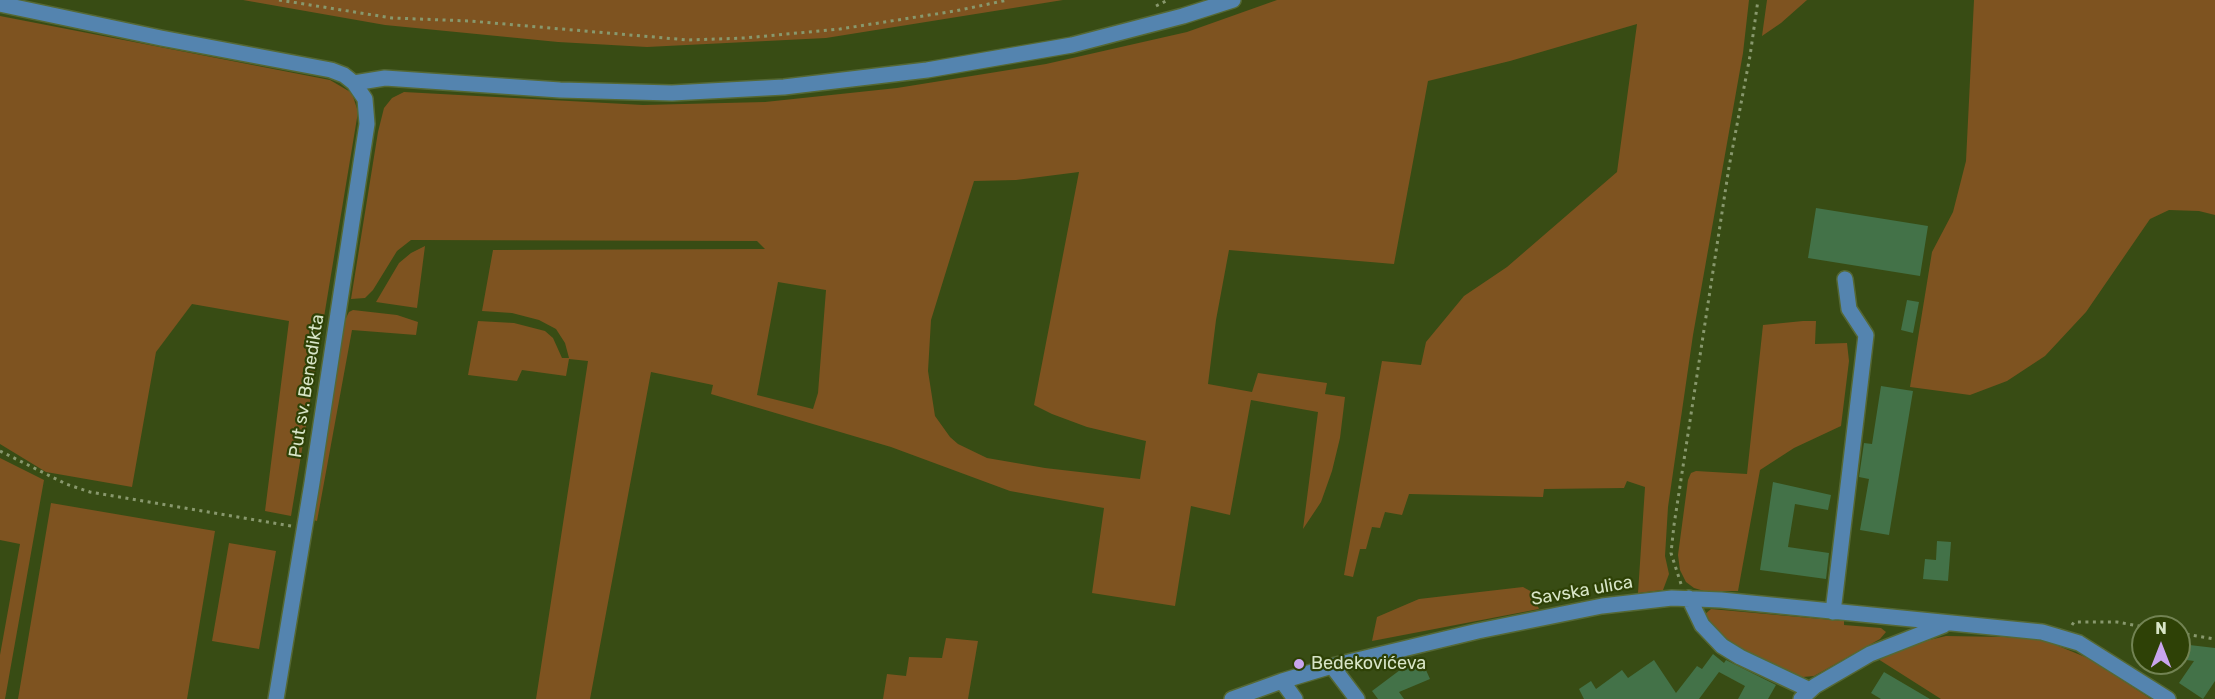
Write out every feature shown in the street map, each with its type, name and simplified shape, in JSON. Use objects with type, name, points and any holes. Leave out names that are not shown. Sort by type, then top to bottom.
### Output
[{"type":"street","points":[[0,4],[161,38],[331,70],[354,82],[385,78],[560,90],[672,93],[784,87],[927,70],[1072,45],[1183,16],[1233,0]]},
{"type":"street","name":"Put sv. Benedikta","points":[[276,699],[368,124],[365,99],[354,82]]},
{"type":"street","points":[[1833,612],[1866,335],[1849,309],[1845,279]]},
{"type":"street","points":[[1689,598],[1702,626],[1722,646],[1805,695],[1870,654],[1947,624]]},
{"type":"street","name":"Savska ulica","points":[[1232,699],[1332,666],[1568,612],[1628,602],[1689,598],[2042,632],[2062,636],[2108,660],[2168,699]]},
{"type":"street","points":[[1332,666],[1358,699]]},
{"type":"street","points":[[1282,681],[1295,699]]},
{"type":"path","points":[[279,0],[392,18],[470,21],[688,40],[746,38],[840,29],[955,11],[1008,0]]},
{"type":"path","points":[[1689,598],[1678,579],[1671,553],[1674,525],[1729,167],[1750,57],[1758,0]]},
{"type":"path","points":[[0,451],[66,484],[90,492],[304,529]]},
{"type":"path","points":[[2062,636],[2074,622],[2117,622],[2131,625]]},
{"type":"path","points":[[2191,635],[2215,639]]},
{"type":"shaded area","points":[[243,0],[1063,0],[826,38],[647,47],[558,42],[385,25]]},
{"type":"shaded area","points":[[1277,0],[1749,0],[1743,53],[1693,335],[1668,507],[1665,556],[1669,574],[1663,590],[1638,593],[1645,487],[1627,481],[1624,488],[1544,489],[1543,497],[1409,494],[1402,515],[1385,512],[1380,528],[1372,527],[1366,549],[1360,549],[1353,577],[1344,575],[1382,361],[1421,365],[1426,342],[1464,296],[1507,267],[1617,172],[1637,24],[1510,61],[1428,81],[1394,264],[1229,250],[1216,320],[1208,384],[1252,392],[1258,373],[1327,383],[1325,394],[1345,397],[1340,438],[1332,471],[1321,502],[1303,529],[1318,412],[1251,400],[1230,515],[1191,506],[1175,606],[1092,593],[1104,508],[1010,491],[891,447],[711,394],[713,385],[651,372],[590,699],[536,699],[588,361],[569,359],[566,376],[522,370],[517,381],[468,375],[478,321],[514,323],[545,331],[553,338],[562,358],[569,358],[565,343],[556,329],[539,320],[512,313],[482,311],[493,250],[765,249],[757,241],[411,240],[397,251],[373,290],[365,298],[351,299],[378,132],[384,108],[392,98],[404,92],[643,105],[765,102],[897,88],[1046,64],[1187,32]],"holes":[[[1079,172],[1034,405],[1087,427],[1146,441],[1140,479],[1045,468],[987,458],[958,444],[935,416],[928,371],[931,320],[974,181],[1016,180]],[[778,282],[826,290],[818,393],[813,409],[757,395]]]},
{"type":"shaded area","points":[[1767,0],[1807,0],[1762,36]]},
{"type":"shaded area","points":[[1974,0],[2215,0],[2215,215],[2199,211],[2169,210],[2150,219],[2086,312],[2045,356],[2007,381],[1970,395],[1910,387],[1932,252],[1953,212],[1966,161]]},
{"type":"shaded area","points":[[0,16],[330,80],[352,93],[358,112],[291,516],[265,511],[289,321],[192,304],[156,352],[132,487],[46,472],[0,444]]},
{"type":"shaded area","points":[[425,246],[417,308],[376,302],[399,263],[411,253]]},
{"type":"shaded area","points":[[353,310],[397,315],[418,322],[416,335],[352,330],[317,521],[313,520],[345,320],[349,312]]},
{"type":"shaded area","points":[[1816,321],[1815,344],[1847,343],[1849,361],[1841,426],[1794,448],[1760,470],[1738,591],[1704,591],[1694,588],[1686,582],[1680,570],[1678,555],[1688,480],[1691,473],[1696,471],[1747,474],[1763,325]]},
{"type":"shaded area","points":[[0,458],[44,480],[5,699],[0,699],[0,655],[20,544],[0,540]]},
{"type":"shaded area","points":[[51,503],[215,531],[187,699],[18,699]]},
{"type":"shaded area","points":[[229,543],[276,551],[259,649],[212,641]]},
{"type":"shaded area","points":[[1523,587],[1532,592],[1539,609],[1372,641],[1377,617],[1419,599]]},
{"type":"shaded area","points":[[1711,609],[1844,621],[1844,625],[1881,628],[1886,632],[1880,639],[1814,676],[1803,677],[1792,673],[1790,676],[1744,653],[1712,630],[1704,615]]},
{"type":"shaded area","points":[[1946,636],[2044,640],[2090,659],[2151,699],[1941,699],[1878,659],[1908,645]]},
{"type":"shaded area","points":[[946,638],[978,641],[968,699],[883,699],[887,674],[906,676],[909,657],[942,658]]},
{"type":"building","points":[[1816,208],[1928,226],[1920,276],[1808,258]]},
{"type":"building","points":[[1907,300],[1919,302],[1913,333],[1901,330]]},
{"type":"building","points":[[1881,386],[1913,391],[1889,535],[1860,530],[1869,479],[1859,477],[1864,443],[1872,444]]},
{"type":"building","points":[[1773,482],[1831,495],[1828,510],[1795,504],[1788,547],[1829,553],[1826,579],[1760,570]]},
{"type":"building","points":[[1937,541],[1951,542],[1948,581],[1923,579],[1925,559],[1936,560]]},
{"type":"building","points":[[2191,645],[2215,648],[2215,681],[2203,699],[2179,683],[2184,675],[2191,675],[2191,665],[2194,661],[2191,661]]},
{"type":"building","points":[[1713,654],[1724,663],[1726,660],[1776,685],[1768,699],[1738,699],[1745,686],[1719,672],[1699,699],[1584,699],[1579,689],[1591,681],[1596,689],[1622,670],[1628,678],[1654,660],[1676,693],[1697,666],[1702,669]]},
{"type":"building","points":[[1422,661],[1430,679],[1399,692],[1404,699],[1378,699],[1372,691],[1400,670]]},
{"type":"building","points":[[1884,672],[1930,699],[1881,699],[1871,693]]},
{"type":"place","name":"Bedekovićeva","points":[[1299,664]]}]
